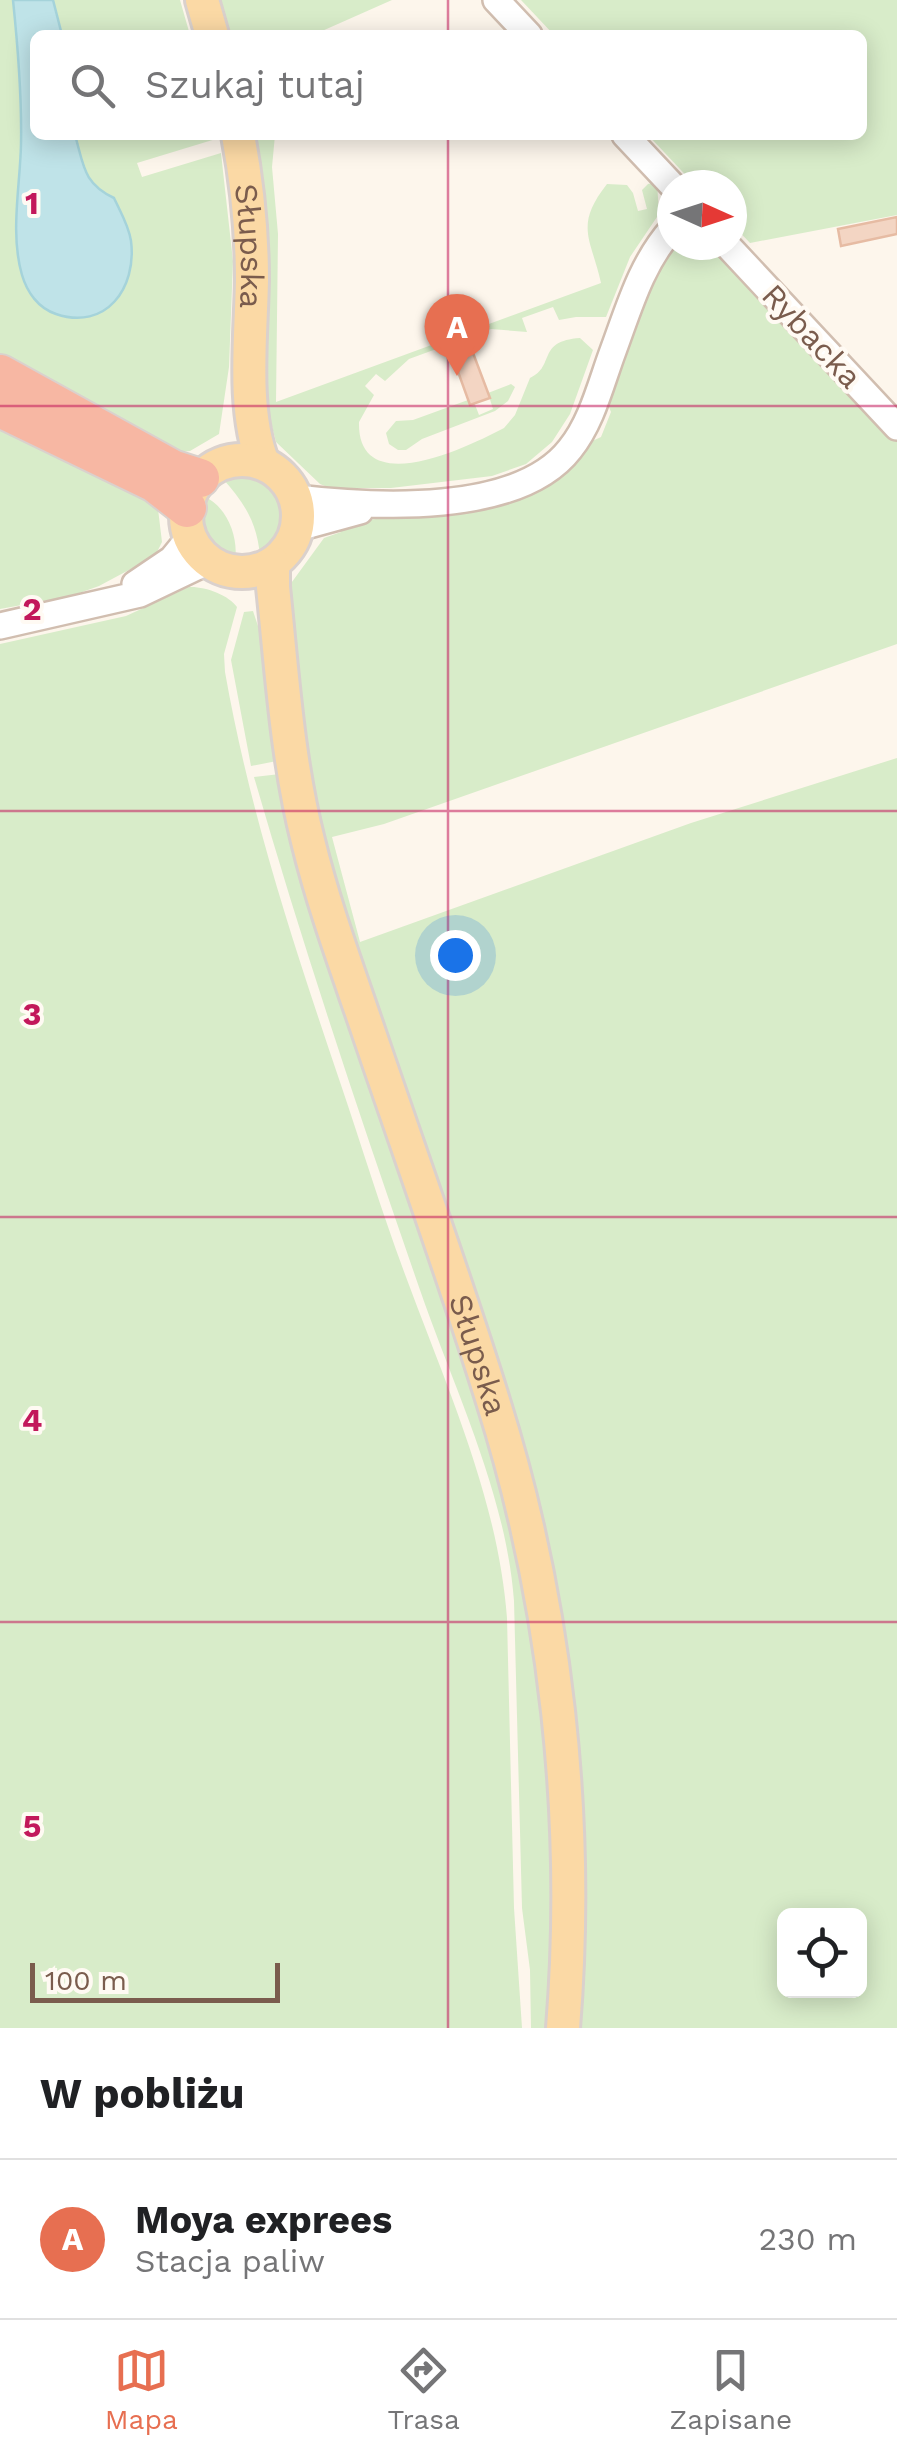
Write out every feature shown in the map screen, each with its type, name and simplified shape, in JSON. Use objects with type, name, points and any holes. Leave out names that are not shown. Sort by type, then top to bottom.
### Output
[{"type":"highway","points":[[0,374],[172,469],[213,501]]},
{"type":"highway","points":[[0,408],[155,482],[213,501]]},
{"type":"main road","points":[[202,0],[211,30]]},
{"type":"main road","name":"Słupska","points":[[213,501],[256,442],[250,359],[248,195],[239,140]]},
{"type":"main road","points":[[284,478],[297,513],[289,548],[259,568],[233,571],[213,501],[284,478]]},
{"type":"main road","name":"Słupska","points":[[259,568],[268,635],[314,868],[494,1401],[531,1542],[554,1676],[564,1794],[563,2028]]},
{"type":"street","points":[[496,0],[525,30]]},
{"type":"street","points":[[630,140],[658,170]]},
{"type":"street","points":[[297,513],[332,517],[390,504],[508,492],[534,480],[561,460],[586,424],[649,258],[657,248]]},
{"type":"street","name":"Rybacka","points":[[742,260],[897,427]]},
{"type":"street","points":[[0,626],[96,605],[151,574],[172,559],[213,501]]},
{"type":"green space","points":[[0,0],[180,0],[189,30],[30,30],[30,140],[212,140],[137,163],[142,177],[221,153],[233,261],[229,367],[219,434],[190,451],[180,452],[0,362]]},
{"type":"green space","points":[[212,0],[392,0],[324,30],[221,30]]},
{"type":"green space","points":[[521,0],[897,0],[897,215],[750,243],[747,170],[681,170],[653,140],[867,140],[867,30],[549,30]]},
{"type":"green space","points":[[247,140],[275,140],[276,402],[601,283],[588,232],[597,198],[607,184],[627,185],[638,211],[647,209],[642,190],[657,182],[657,217],[630,257],[606,317],[559,320],[553,307],[522,318],[527,332],[491,329],[409,359],[385,381],[376,374],[365,386],[374,395],[359,422],[363,446],[376,459],[395,464],[417,462],[504,428],[515,415],[530,378],[543,367],[552,349],[566,340],[580,338],[593,350],[570,414],[552,442],[526,464],[492,476],[391,488],[330,488],[320,484],[276,442],[271,423],[262,422]]},
{"type":"green space","points":[[664,260],[726,260],[897,442],[897,644],[384,824],[332,837],[360,942],[691,823],[897,758],[897,2028],[573,2028],[544,1520],[507,1396],[310,809],[289,586],[324,538],[341,532],[340,523],[493,506],[523,498],[549,484],[588,443],[601,437],[611,412],[606,400],[646,295]]},
{"type":"green space","points":[[511,384],[515,387],[508,401],[495,411],[422,439],[406,450],[389,444],[386,433],[396,421],[413,420],[468,400],[474,402],[479,415],[493,409],[488,393]]},
{"type":"green space","points":[[0,422],[144,485],[158,509],[162,542],[155,556],[99,586],[71,596],[0,609]]},
{"type":"green space","points":[[236,472],[269,481],[286,505],[285,533],[260,556],[248,513],[222,478]]},
{"type":"green space","points":[[203,496],[218,506],[229,522],[235,561],[216,552],[204,536],[199,517]]},
{"type":"green space","points":[[189,587],[216,592],[237,607],[224,654],[225,672],[260,828],[323,1031],[397,1253],[454,1402],[493,1530],[507,1618],[514,1908],[522,2028],[0,2028],[0,644],[126,616]]},
{"type":"green space","points":[[253,611],[265,647],[277,761],[251,766],[231,660],[244,612]]},
{"type":"green space","points":[[280,774],[485,1403],[551,1721],[555,2028],[531,2028],[530,1970],[522,1908],[514,1601],[501,1521],[355,1099],[254,777]]},
{"type":"water","points":[[13,0],[53,0],[61,30],[30,30],[30,140],[76,140],[86,173],[96,186],[114,198],[130,235],[132,258],[123,289],[103,311],[90,316],[74,318],[44,308],[30,293],[22,275],[17,243],[19,72]]},
{"type":"building","points":[[897,217],[897,234],[841,246],[838,229]]},
{"type":"building","points":[[467,337],[490,398],[470,405],[448,344]]},
{"type":"place","name":"Moya exprees","points":[[457,376]]}]
